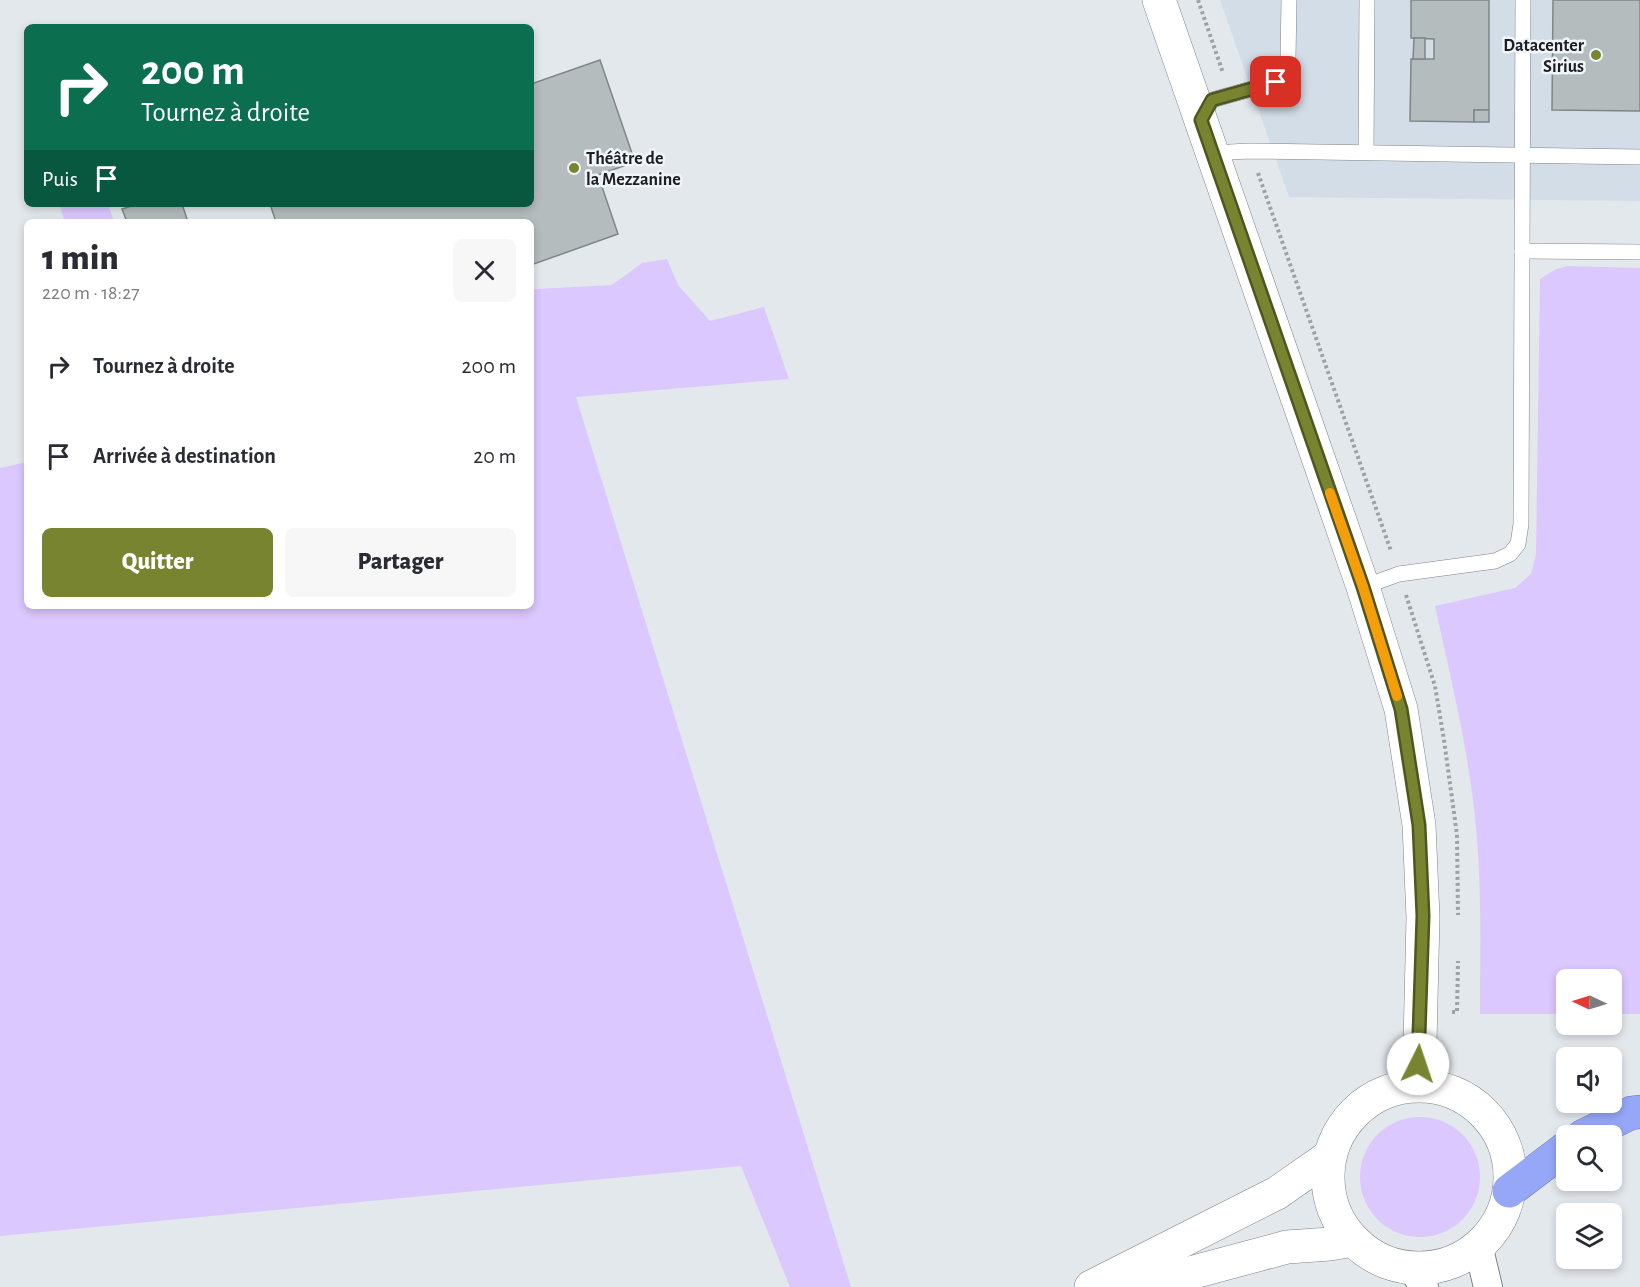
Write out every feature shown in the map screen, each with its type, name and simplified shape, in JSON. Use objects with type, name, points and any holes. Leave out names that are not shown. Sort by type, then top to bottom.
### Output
[{"type":"highway","points":[[1606,1125],[1631,1113],[1640,1112]]},
{"type":"highway","points":[[1509,1191],[1556,1156]]},
{"type":"street","points":[[1159,0],[1363,587],[1401,709],[1419,825],[1423,916],[1419,1085]]},
{"type":"street","points":[[1419,1085],[1450,1090],[1477,1106],[1497,1130],[1509,1160],[1509,1191],[1498,1221],[1478,1245],[1459,1258],[1436,1266],[1418,1277],[1370,1254],[1353,1240],[1336,1215],[1328,1186],[1329,1156],[1342,1128],[1362,1105],[1389,1090],[1419,1085]]},
{"type":"street","points":[[1091,1287],[1277,1193],[1329,1156]]},
{"type":"street","points":[[1138,1287],[1287,1246],[1330,1244],[1353,1240]]},
{"type":"street","points":[[1478,1245],[1488,1287]]},
{"type":"lane","points":[[1201,120],[1212,100],[1276,82],[1288,60],[1289,0]]},
{"type":"lane","points":[[1366,152],[1367,0]]},
{"type":"lane","points":[[1363,587],[1399,574],[1495,561],[1510,554],[1518,544],[1521,524],[1523,0]]},
{"type":"lane","points":[[1215,160],[1230,152],[1640,157]]},
{"type":"lane","points":[[1522,251],[1640,252]]},
{"type":"shaded area","points":[[1220,0],[1640,0],[1640,201],[1289,197]]},
{"type":"shaded area","points":[[60,207],[109,207],[113,219],[64,219]]},
{"type":"shaded area","points":[[667,259],[678,285],[710,321],[764,307],[789,379],[576,397],[851,1287],[790,1287],[741,1166],[0,1236],[0,468],[24,463],[24,609],[534,609],[534,290],[612,285],[642,263]]},
{"type":"shaded area","points":[[1568,266],[1640,268],[1640,1014],[1622,1014],[1622,969],[1556,969],[1556,1014],[1480,1014],[1480,897],[1473,799],[1464,743],[1435,606],[1515,588],[1531,574],[1536,554],[1540,279],[1556,269]]},
{"type":"shaded area","points":[[1420,1117],[1443,1121],[1463,1134],[1476,1154],[1480,1177],[1476,1200],[1463,1220],[1443,1233],[1420,1237],[1397,1233],[1377,1220],[1364,1200],[1360,1177],[1364,1154],[1377,1134],[1397,1121]]},
{"type":"building","name":"Datacenter Sirius","points":[[1411,0],[1489,0],[1489,110],[1474,110],[1474,122],[1410,121],[1411,59],[1434,59],[1434,39],[1411,38]]},
{"type":"building","name":"Datacenter Sirius","points":[[1553,0],[1640,0],[1640,111],[1552,110]]},
{"type":"building","points":[[1414,38],[1425,38],[1425,59],[1413,59]]},
{"type":"building","name":"Théâtre de la Mezzanine","points":[[600,60],[635,162],[598,175],[618,234],[534,264],[534,219],[275,219],[271,207],[534,207],[534,83]]},
{"type":"building","points":[[1474,110],[1489,110],[1489,122],[1474,122]]},
{"type":"building","points":[[183,207],[187,219],[126,219],[122,209]]},
{"type":"slow traffic","points":[[1330,493],[1363,587],[1397,696]]},
{"type":"place","name":"Datacenter Sirius","points":[[1596,55]]},
{"type":"place","name":"Théâtre de la Mezzanine","points":[[574,168]]},
{"type":"route","points":[[1276,82],[1212,100],[1201,120],[1363,587],[1401,709],[1419,825],[1423,916],[1418,1064]]}]
